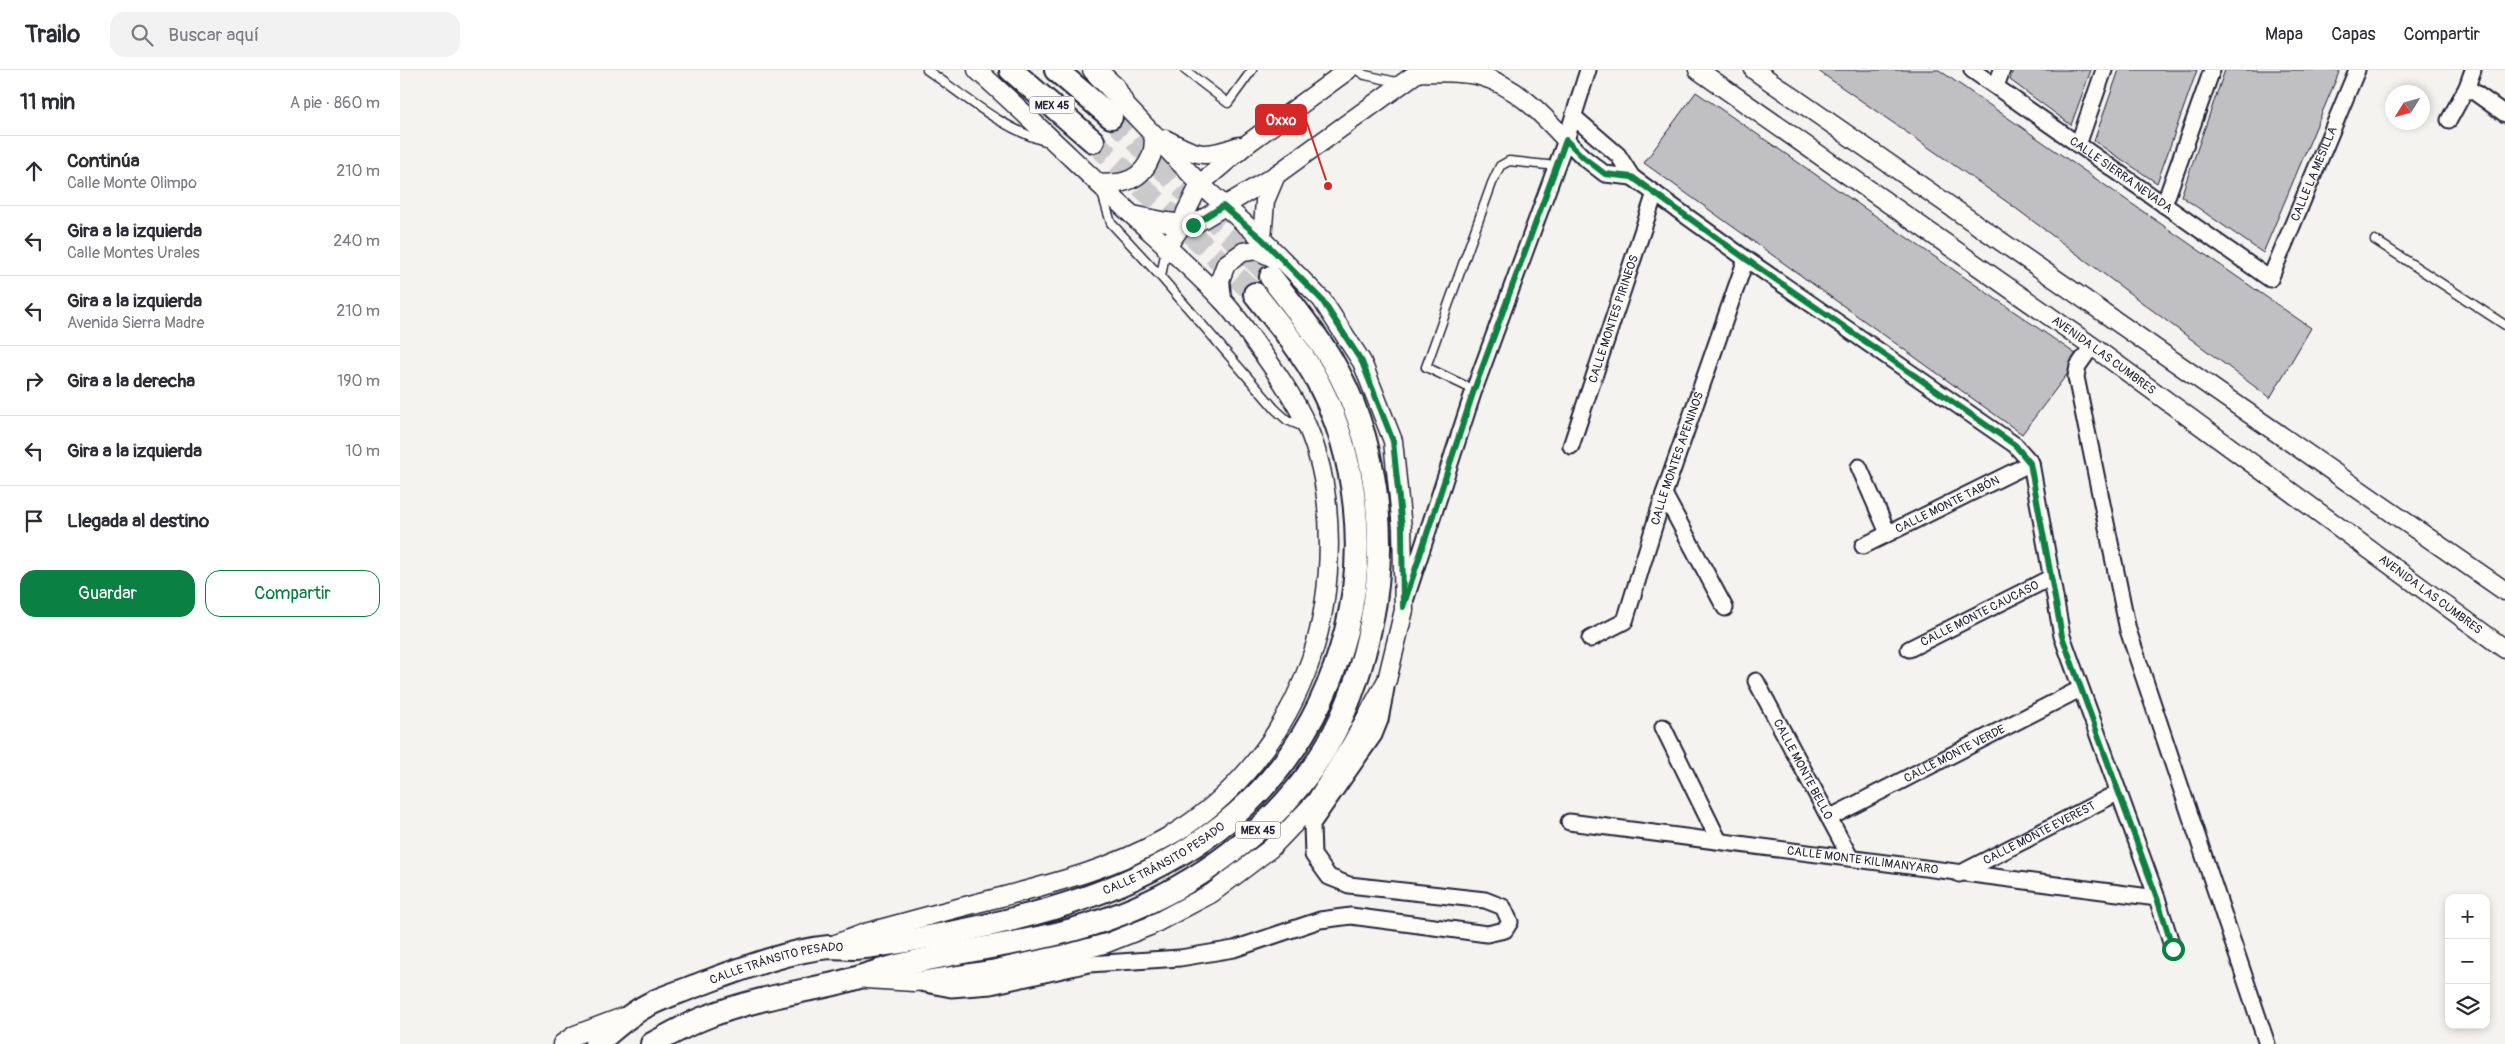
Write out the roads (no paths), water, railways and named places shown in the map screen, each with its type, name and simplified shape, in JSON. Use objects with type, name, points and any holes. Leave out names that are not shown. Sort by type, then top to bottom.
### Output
[{"type":"main road","name":"MEX 45","points":[[1011,70],[1093,141]]},
{"type":"main road","name":"MEX 45","points":[[1056,70],[1111,117]]},
{"type":"main road","name":"MEX 45","points":[[652,1044],[709,1016],[743,1005],[858,978],[904,964],[1068,930],[1122,914],[1177,889],[1231,854],[1248,840],[1294,794],[1330,740],[1353,696],[1373,617],[1380,552],[1376,494],[1363,436],[1332,362],[1308,325],[1277,270]]},
{"type":"main road","name":"CALLE TRÁNSITO PESADO","points":[[596,1044],[637,1011],[664,998],[738,970],[828,947],[856,948],[948,933],[1076,901],[1150,871],[1210,835],[1243,809],[1280,770],[1300,740],[1329,683],[1350,616],[1356,564],[1354,514],[1348,468],[1334,416],[1299,352],[1255,294]]},
{"type":"street","points":[[828,947],[865,933],[1064,882],[1104,867],[1166,838],[1208,809],[1246,772],[1285,721],[1315,646],[1322,619],[1328,572],[1328,532],[1319,463],[1308,428],[1275,370],[1222,300],[977,70]]},
{"type":"street","points":[[1092,70],[1136,114],[1200,184],[1262,239],[1277,270]]},
{"type":"street","points":[[1166,248],[1182,225],[1186,212],[1200,184],[1247,144],[1348,70]]},
{"type":"street","points":[[858,978],[914,982],[951,989],[991,986],[1088,964],[1180,958],[1234,949],[1320,920],[1351,916],[1487,934],[1505,930],[1510,922],[1502,908],[1485,900],[1349,885],[1329,877],[1313,855],[1312,824],[1374,734],[1380,720],[1403,607],[1474,390],[1557,166],[1588,70]]},
{"type":"street","name":"AVENIDA LAS CUMBRES","points":[[1698,70],[2092,346],[2505,649]]},
{"type":"street","points":[[1754,70],[2505,590]]},
{"type":"street","name":"CALLE SIERRA NEVADA","points":[[1972,70],[2270,279]]},
{"type":"street","points":[[1996,86],[2002,70]]},
{"type":"street","points":[[2078,145],[2104,70]]},
{"type":"street","points":[[2164,205],[2212,70]]},
{"type":"street","name":"CALLE LA MESILLA","points":[[2270,279],[2356,70]]},
{"type":"street","points":[[2449,120],[2467,87],[2473,70]]},
{"type":"street","points":[[1131,214],[1182,225],[1193,225],[1276,175],[1419,71],[1464,73],[1495,81],[1540,112],[1583,157],[1605,174],[1632,177]]},
{"type":"street","points":[[2467,87],[2505,114]]},
{"type":"street","points":[[1574,117],[1590,134],[1618,155],[1632,177],[1746,259],[2015,445],[2030,463],[2062,636],[2157,898],[2173,949]]},
{"type":"street","points":[[1099,184],[1123,182],[1138,175],[1151,161],[1155,144],[1153,133]]},
{"type":"street","points":[[1153,133],[1190,151],[1206,155],[1213,155],[1247,144]]},
{"type":"street","points":[[1262,239],[1265,201],[1276,175]]},
{"type":"street","name":"CALLE MONTES PIRINEOS","points":[[1571,446],[1655,193]]},
{"type":"street","points":[[1222,300],[1220,280],[1226,264],[1243,252],[1257,250],[1277,270],[1322,300],[1362,362],[1393,441],[1402,528],[1403,607]]},
{"type":"street","name":"CALLE MONTES APENINOS","points":[[1590,639],[1625,621],[1664,494],[1746,259]]},
{"type":"street","points":[[2092,346],[2078,366],[2076,378],[2128,630],[2267,1044]]},
{"type":"street","name":"CALLE MONTE TABÓN","points":[[1863,546],[2030,463]]},
{"type":"street","points":[[1858,467],[1888,534]]},
{"type":"street","points":[[1664,494],[1725,608]]},
{"type":"street","name":"CALLE MONTE CAUCASO","points":[[1909,649],[2050,578]]},
{"type":"street","points":[[914,982],[1036,962],[1107,943],[1150,926],[1212,893],[1270,849],[1316,800],[1351,745],[1387,680]]},
{"type":"street","name":"CALLE MONTE BELLO","points":[[1756,681],[1850,857]]},
{"type":"street","name":"CALLE MONTE VERDE","points":[[1829,818],[2080,689]]},
{"type":"street","points":[[1663,727],[1718,841]]},
{"type":"street","name":"CALLE MONTE EVEREST","points":[[1959,874],[2119,792]]},
{"type":"street","name":"CALLE MONTE KILIMANYARO","points":[[1569,822],[1850,857],[1959,874],[2157,898]]},
{"type":"street","points":[[562,1044],[575,1035],[637,1011]]},
{"type":"street","points":[[661,1044],[684,1027]]},
{"type":"lane","points":[[927,70],[1010,126],[1034,139],[1056,144]]},
{"type":"lane","points":[[1105,70],[1120,84]]},
{"type":"lane","points":[[1115,70],[1120,84],[1136,114]]},
{"type":"lane","points":[[1185,70],[1228,103],[1252,70]]},
{"type":"lane","points":[[1358,70],[1365,75],[1402,83]]},
{"type":"lane","points":[[1474,390],[1426,367],[1492,183],[1500,166],[1509,161],[1557,166]]},
{"type":"lane","points":[[1099,184],[1111,223],[1161,277],[1275,409],[1286,420],[1308,428]]},
{"type":"lane","points":[[2375,240],[2505,325]]},
{"type":"lane","points":[[1161,277],[1166,248]]},
{"type":"tunnel","points":[[1111,117],[1271,277]]},
{"type":"tunnel","points":[[1093,141],[1255,294]]},
{"type":"place","name":"Oxxo","points":[[1328,186]]}]
